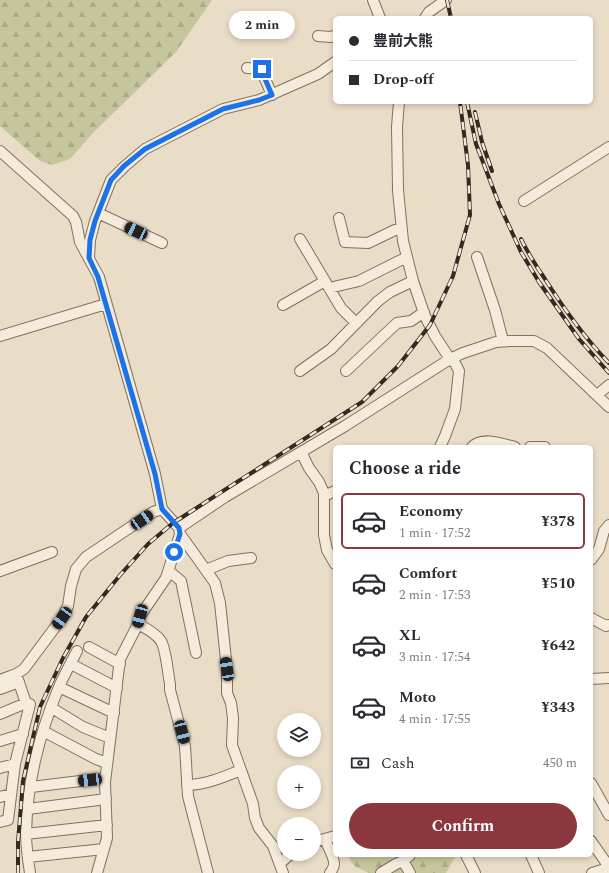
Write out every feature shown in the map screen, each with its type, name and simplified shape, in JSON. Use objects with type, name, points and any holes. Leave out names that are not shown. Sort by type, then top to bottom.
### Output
[{"type":"street","points":[[373,0],[379,16]]},
{"type":"street","points":[[426,16],[429,12],[446,0]]},
{"type":"street","points":[[318,36],[333,36]]},
{"type":"street","points":[[89,258],[90,240],[98,213],[111,180],[124,166],[145,149],[223,109],[259,100],[272,95],[318,74],[333,63]]},
{"type":"street","points":[[247,68],[262,69],[272,95]]},
{"type":"street","points":[[399,104],[397,127],[398,190],[401,229],[407,257],[413,281],[424,312],[435,336],[450,359],[455,363],[459,371],[455,409],[441,445]]},
{"type":"street","points":[[524,201],[609,147]]},
{"type":"street","points":[[0,151],[73,216],[76,222],[80,242],[98,277],[155,474],[162,509],[215,583],[220,603],[227,669],[227,693],[231,703],[233,718],[232,745],[253,804],[255,818],[259,828],[273,846],[283,873]]},
{"type":"street","points":[[98,213],[162,243]]},
{"type":"street","points":[[339,218],[345,242],[368,243],[401,229]]},
{"type":"street","points":[[300,238],[341,308],[356,323]]},
{"type":"street","points":[[283,304],[327,284],[359,281],[407,257]]},
{"type":"street","points":[[477,257],[504,341]]},
{"type":"street","points":[[300,371],[331,349],[356,323],[390,292],[413,281]]},
{"type":"street","points":[[0,336],[106,304]]},
{"type":"street","points":[[346,371],[397,323],[411,321],[424,312]]},
{"type":"street","points":[[97,873],[107,838],[105,778],[120,659],[138,624],[140,616],[166,578],[179,531],[225,497],[345,426],[450,359],[496,342],[534,340],[547,348],[609,407]]},
{"type":"street","points":[[597,395],[609,385]]},
{"type":"street","points":[[474,445],[486,441],[506,445]]},
{"type":"street","points":[[301,452],[308,468],[319,482],[324,492],[324,535],[327,550],[333,560]]},
{"type":"street","points":[[324,496],[333,492]]},
{"type":"street","points":[[0,688],[17,678],[62,618],[68,606],[71,586],[76,569],[86,557],[153,512],[162,509]]},
{"type":"street","points":[[593,557],[599,549],[604,531],[609,525]]},
{"type":"street","points":[[0,570],[52,552]]},
{"type":"street","points":[[206,570],[228,561],[251,558]]},
{"type":"street","points":[[169,571],[181,581],[196,653]]},
{"type":"street","points":[[593,619],[606,626],[609,625]]},
{"type":"street","points":[[138,624],[157,637],[161,641],[163,647],[170,690],[185,746],[187,785],[197,833],[208,873]]},
{"type":"street","points":[[88,647],[120,664]]},
{"type":"street","points":[[30,873],[26,834],[31,787],[44,731],[59,687],[77,651]]},
{"type":"street","points":[[71,664],[117,688]]},
{"type":"street","points":[[0,680],[17,678]]},
{"type":"street","points":[[0,822],[8,820],[15,764],[30,704],[26,703],[17,678]]},
{"type":"street","points":[[593,679],[609,678]]},
{"type":"street","points":[[59,687],[114,713]]},
{"type":"street","points":[[0,714],[26,703]]},
{"type":"street","points":[[52,708],[83,727],[110,738]]},
{"type":"street","points":[[44,731],[96,759],[107,763]]},
{"type":"street","points":[[0,741],[23,734]]},
{"type":"street","points":[[0,768],[15,764]]},
{"type":"street","points":[[187,785],[193,785],[224,777],[241,770]]},
{"type":"street","points":[[31,787],[105,778]]},
{"type":"street","points":[[593,787],[609,815]]},
{"type":"street","points":[[0,797],[11,794]]},
{"type":"street","points":[[28,809],[106,799]]},
{"type":"street","points":[[26,834],[107,825]]},
{"type":"street","points":[[321,840],[333,837]]},
{"type":"street","points":[[325,839],[334,861],[334,866],[330,873]]},
{"type":"street","points":[[592,873],[608,870],[593,844]]},
{"type":"street","points":[[28,857],[104,848]]},
{"type":"street","points":[[467,857],[476,873]]},
{"type":"street","points":[[533,857],[539,873]]},
{"type":"street","points":[[381,873],[407,858],[410,873]]},
{"type":"green space","points":[[0,0],[212,0],[176,52],[93,133],[70,159],[52,165],[40,161],[0,126]]},
{"type":"green space","points":[[349,857],[455,857],[446,873],[369,873],[356,867]]},
{"type":"railway","points":[[447,0],[451,16]]},
{"type":"railway","points":[[18,873],[18,842],[23,781],[40,707],[63,658],[86,617],[148,544],[173,523],[362,402],[398,366],[430,325],[453,276],[470,215],[468,165],[460,104]]},
{"type":"railway","points":[[467,104],[476,144],[499,204],[521,252],[539,282],[579,339],[609,373]]},
{"type":"railway","points":[[475,112],[482,142],[492,171]]},
{"type":"railway","points":[[521,239],[535,264],[567,312],[609,363]]},
{"type":"route","points":[[174,552],[180,534],[179,528],[162,509],[155,474],[98,277],[89,258],[90,240],[95,221],[111,180],[124,166],[145,149],[223,109],[259,100],[272,95],[262,69]]}]
